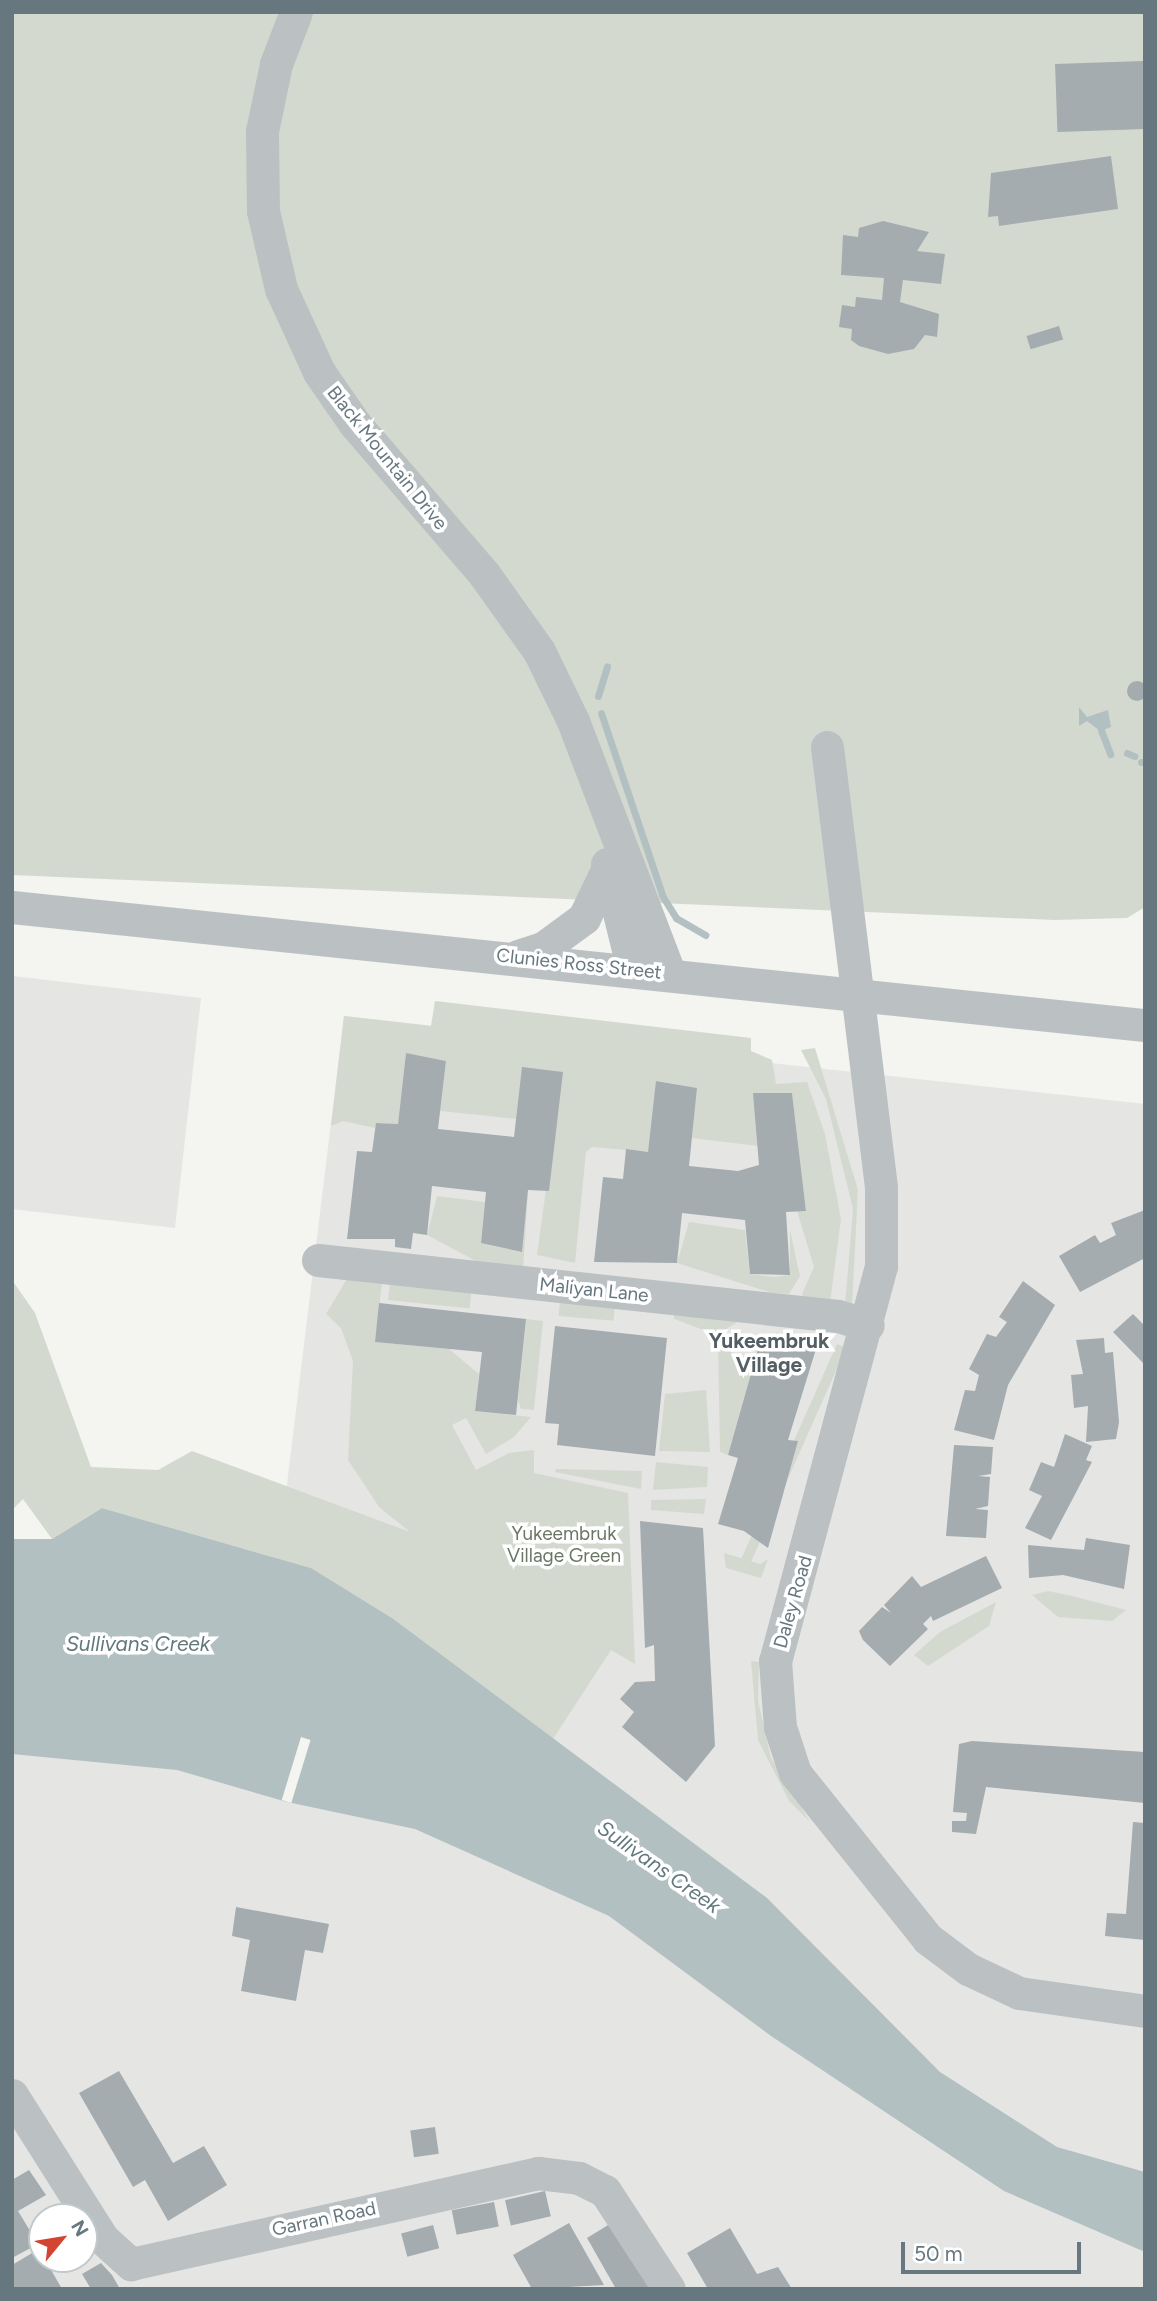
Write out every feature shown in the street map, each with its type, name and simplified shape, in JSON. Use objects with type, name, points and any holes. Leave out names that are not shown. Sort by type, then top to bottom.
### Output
[{"type":"street","name":"Black Mountain Drive","points":[[296,12],[275,64],[262,131],[263,211],[281,289],[319,372],[355,424],[484,574],[539,651],[573,721],[611,834],[669,973]]},
{"type":"street","name":"Daley Road","points":[[827,747],[881,1187],[881,1266],[868,1325],[775,1661],[780,1727],[795,1773],[897,1908],[968,1969],[1019,1993],[1145,2011]]},
{"type":"street","name":"Black Mountain Drive","points":[[611,834],[607,870],[634,970]]},
{"type":"street","points":[[512,958],[570,932],[596,902],[607,870]]},
{"type":"street","name":"Clunies Ross Street","points":[[12,907],[855,992],[1145,1025]]},
{"type":"street","name":"Maliyan Lane","points":[[318,1260],[838,1316],[868,1325]]},
{"type":"street","name":"Garran Road","points":[[12,2095],[103,2239],[131,2264],[538,2174],[579,2178],[605,2191],[669,2289]]},
{"type":"shaded area","points":[[12,976],[201,998],[175,1228],[12,1209]]},
{"type":"shaded area","points":[[344,1016],[1145,1104],[1145,2289],[12,2289],[12,1539],[278,1558]]},
{"type":"green space","points":[[12,12],[1145,12],[1145,907],[1127,918],[1054,920],[12,875]]},
{"type":"green space","points":[[435,1001],[751,1038],[751,1051],[772,1060],[776,1084],[807,1082],[825,1134],[841,1219],[830,1303],[805,1301],[802,1294],[814,1267],[797,1211],[806,1210],[792,1093],[754,1093],[758,1146],[692,1138],[696,1088],[657,1081],[648,1152],[592,1147],[586,1152],[575,1263],[537,1255],[562,1072],[517,1119],[440,1111],[446,1061],[406,1053],[398,1124],[377,1123],[375,1128],[343,1121],[331,1126],[344,1016],[431,1026]]},
{"type":"green space","points":[[815,1048],[858,1190],[852,1306],[845,1305],[853,1209],[826,1099],[801,1050]]},
{"type":"green space","points":[[528,1190],[523,1271],[485,1266],[427,1235],[437,1196],[485,1202],[481,1242],[521,1252]]},
{"type":"green space","points":[[689,1222],[745,1230],[750,1274],[774,1277],[790,1275],[790,1230],[800,1276],[789,1294],[772,1293],[677,1263]]},
{"type":"green space","name":"Yukeembruk Village Green","points":[[348,1277],[382,1281],[376,1342],[449,1349],[479,1374],[475,1411],[531,1417],[514,1437],[486,1454],[466,1418],[452,1425],[476,1470],[509,1453],[534,1450],[534,1473],[628,1493],[635,1664],[611,1650],[551,1742],[392,1618],[311,1568],[102,1508],[52,1539],[23,1499],[12,1510],[12,1280],[35,1313],[91,1467],[158,1470],[192,1451],[410,1532],[379,1507],[348,1460],[353,1361],[341,1328],[326,1314]]},
{"type":"green space","points":[[390,1282],[472,1291],[470,1308],[388,1300]]},
{"type":"green space","points":[[560,1301],[615,1306],[613,1321],[559,1316]]},
{"type":"green space","points":[[674,1312],[742,1319],[717,1335],[674,1319]]},
{"type":"green space","points":[[526,1319],[543,1321],[534,1410],[521,1409],[518,1400]]},
{"type":"green space","points":[[726,1341],[738,1364],[754,1363],[728,1455],[720,1452],[718,1342]]},
{"type":"green space","points":[[837,1344],[846,1348],[746,1572],[737,1568]]},
{"type":"green space","points":[[706,1390],[710,1452],[659,1451],[665,1394]]},
{"type":"green space","points":[[656,1462],[708,1467],[707,1487],[653,1490]]},
{"type":"green space","points":[[556,1469],[642,1471],[641,1489],[555,1472]]},
{"type":"green space","points":[[706,1499],[704,1514],[651,1510],[651,1500]]},
{"type":"green space","points":[[724,1553],[760,1564],[768,1559],[761,1578],[726,1568]]},
{"type":"green space","points":[[1048,1591],[1126,1610],[1112,1621],[1058,1617],[1032,1595]]},
{"type":"green space","points":[[996,1602],[989,1626],[928,1666],[914,1655],[940,1632]]},
{"type":"green space","points":[[751,1661],[759,1662],[758,1701],[771,1758],[810,1822],[789,1801],[758,1740]]},
{"type":"water","points":[[1079,707],[1087,717],[1108,710],[1111,727],[1100,731],[1087,721],[1079,726]]},
{"type":"water","name":"Sullivans Creek","points":[[102,1508],[311,1568],[392,1618],[767,1898],[940,2072],[1057,2147],[1145,2172],[1145,2252],[1004,2191],[771,2036],[609,1916],[415,1829],[287,1802],[177,1770],[12,1754],[12,1539],[52,1539]]},
{"type":"pier","points":[[301,1737],[311,1740],[291,1803],[282,1800]]},
{"type":"building","points":[[1143,61],[1145,129],[1057,132],[1055,64]]},
{"type":"building","points":[[1111,156],[1118,209],[999,226],[998,216],[988,217],[991,173]]},
{"type":"building","points":[[883,221],[929,232],[917,251],[945,254],[941,284],[903,280],[900,302],[939,314],[937,337],[925,335],[914,349],[888,354],[859,346],[851,340],[852,329],[839,327],[842,305],[855,307],[856,297],[882,300],[884,278],[841,275],[843,235],[858,237],[859,228]]},
{"type":"building","points":[[1059,326],[1063,339],[1031,349],[1026,336]]},
{"type":"building","points":[[1133,681],[1141,681],[1147,691],[1141,701],[1133,701],[1127,695],[1127,687]]},
{"type":"building","points":[[406,1053],[446,1061],[438,1129],[514,1137],[522,1067],[563,1072],[549,1191],[528,1190],[522,1252],[481,1243],[486,1192],[432,1186],[427,1235],[413,1233],[411,1249],[395,1247],[395,1239],[347,1239],[357,1151],[372,1152],[376,1123],[398,1124]]},
{"type":"building","points":[[656,1081],[697,1088],[689,1166],[738,1171],[759,1165],[753,1093],[792,1093],[806,1211],[786,1212],[790,1275],[750,1274],[745,1220],[682,1213],[677,1263],[594,1262],[603,1177],[623,1179],[626,1149],[648,1152]]},
{"type":"building","points":[[1145,1210],[1145,1258],[1080,1292],[1059,1256],[1095,1235],[1100,1243],[1116,1235],[1111,1223]]},
{"type":"building","points":[[1023,1281],[1055,1305],[1008,1385],[994,1440],[954,1430],[965,1390],[975,1391],[979,1375],[969,1369],[987,1334],[996,1337],[1007,1322],[999,1317]]},
{"type":"building","points":[[379,1303],[526,1319],[516,1415],[475,1411],[482,1352],[375,1342]]},
{"type":"building","points":[[1133,1314],[1145,1326],[1145,1365],[1113,1332]]},
{"type":"building","points":[[555,1326],[667,1338],[655,1456],[557,1445],[559,1424],[545,1423]]},
{"type":"building","points":[[1104,1338],[1105,1353],[1113,1352],[1119,1422],[1116,1439],[1086,1442],[1088,1406],[1074,1408],[1071,1375],[1083,1374],[1076,1340]]},
{"type":"building","points":[[760,1342],[816,1349],[788,1440],[798,1441],[768,1548],[744,1531],[718,1524],[738,1458],[728,1455]]},
{"type":"building","points":[[1065,1434],[1092,1446],[1086,1460],[1092,1462],[1051,1540],[1025,1528],[1042,1496],[1029,1490],[1041,1462],[1054,1467]]},
{"type":"building","points":[[954,1445],[993,1447],[991,1474],[978,1476],[990,1477],[988,1506],[975,1509],[988,1510],[986,1538],[946,1536]]},
{"type":"building","points":[[640,1521],[703,1528],[715,1746],[686,1782],[622,1727],[634,1712],[620,1699],[635,1682],[655,1681],[654,1645],[645,1648]]},
{"type":"building","points":[[1086,1538],[1130,1545],[1124,1589],[1063,1575],[1029,1578],[1028,1545],[1084,1550]]},
{"type":"building","points":[[986,1556],[1002,1588],[933,1621],[931,1616],[923,1624],[928,1629],[890,1666],[863,1640],[859,1631],[882,1607],[891,1613],[884,1605],[912,1576],[921,1587]]},
{"type":"building","points":[[972,1741],[1145,1752],[1145,1803],[986,1787],[976,1834],[952,1832],[952,1821],[966,1821],[967,1813],[953,1812],[959,1744]]},
{"type":"building","points":[[1133,1822],[1145,1823],[1145,1940],[1105,1936],[1107,1913],[1126,1914]]},
{"type":"building","points":[[236,1907],[329,1924],[323,1953],[305,1950],[296,2001],[241,1991],[250,1940],[232,1936]]},
{"type":"building","points":[[119,2071],[173,2163],[204,2146],[227,2185],[168,2221],[145,2180],[133,2187],[79,2093]]},
{"type":"building","points":[[435,2127],[439,2154],[414,2157],[410,2130]]},
{"type":"building","points":[[29,2170],[46,2195],[18,2211],[28,2228],[28,2249],[12,2258],[12,2180]]},
{"type":"building","points":[[545,2191],[551,2216],[511,2226],[505,2200]]},
{"type":"building","points":[[494,2202],[499,2227],[457,2235],[452,2210]]},
{"type":"building","points":[[613,2222],[652,2289],[616,2289],[587,2238]]},
{"type":"building","points":[[569,2223],[604,2285],[532,2289],[513,2255]]},
{"type":"building","points":[[433,2225],[439,2248],[407,2257],[401,2234]]},
{"type":"building","points":[[730,2228],[757,2274],[778,2267],[792,2289],[708,2289],[687,2253]]},
{"type":"building","points":[[28,2256],[28,2273],[53,2273],[62,2289],[12,2289],[12,2265]]},
{"type":"building","points":[[101,2263],[112,2275],[120,2289],[91,2289],[82,2274],[98,2273],[98,2265]]},
{"type":"waterway","points":[[598,696],[607,666]]},
{"type":"waterway","points":[[601,713],[663,897],[676,918],[706,935]]},
{"type":"waterway","points":[[1101,730],[1110,754]]},
{"type":"waterway","points":[[1127,753],[1134,756]]},
{"type":"district","name":"Yukeembruk Village","points":[[769,1353]]}]
